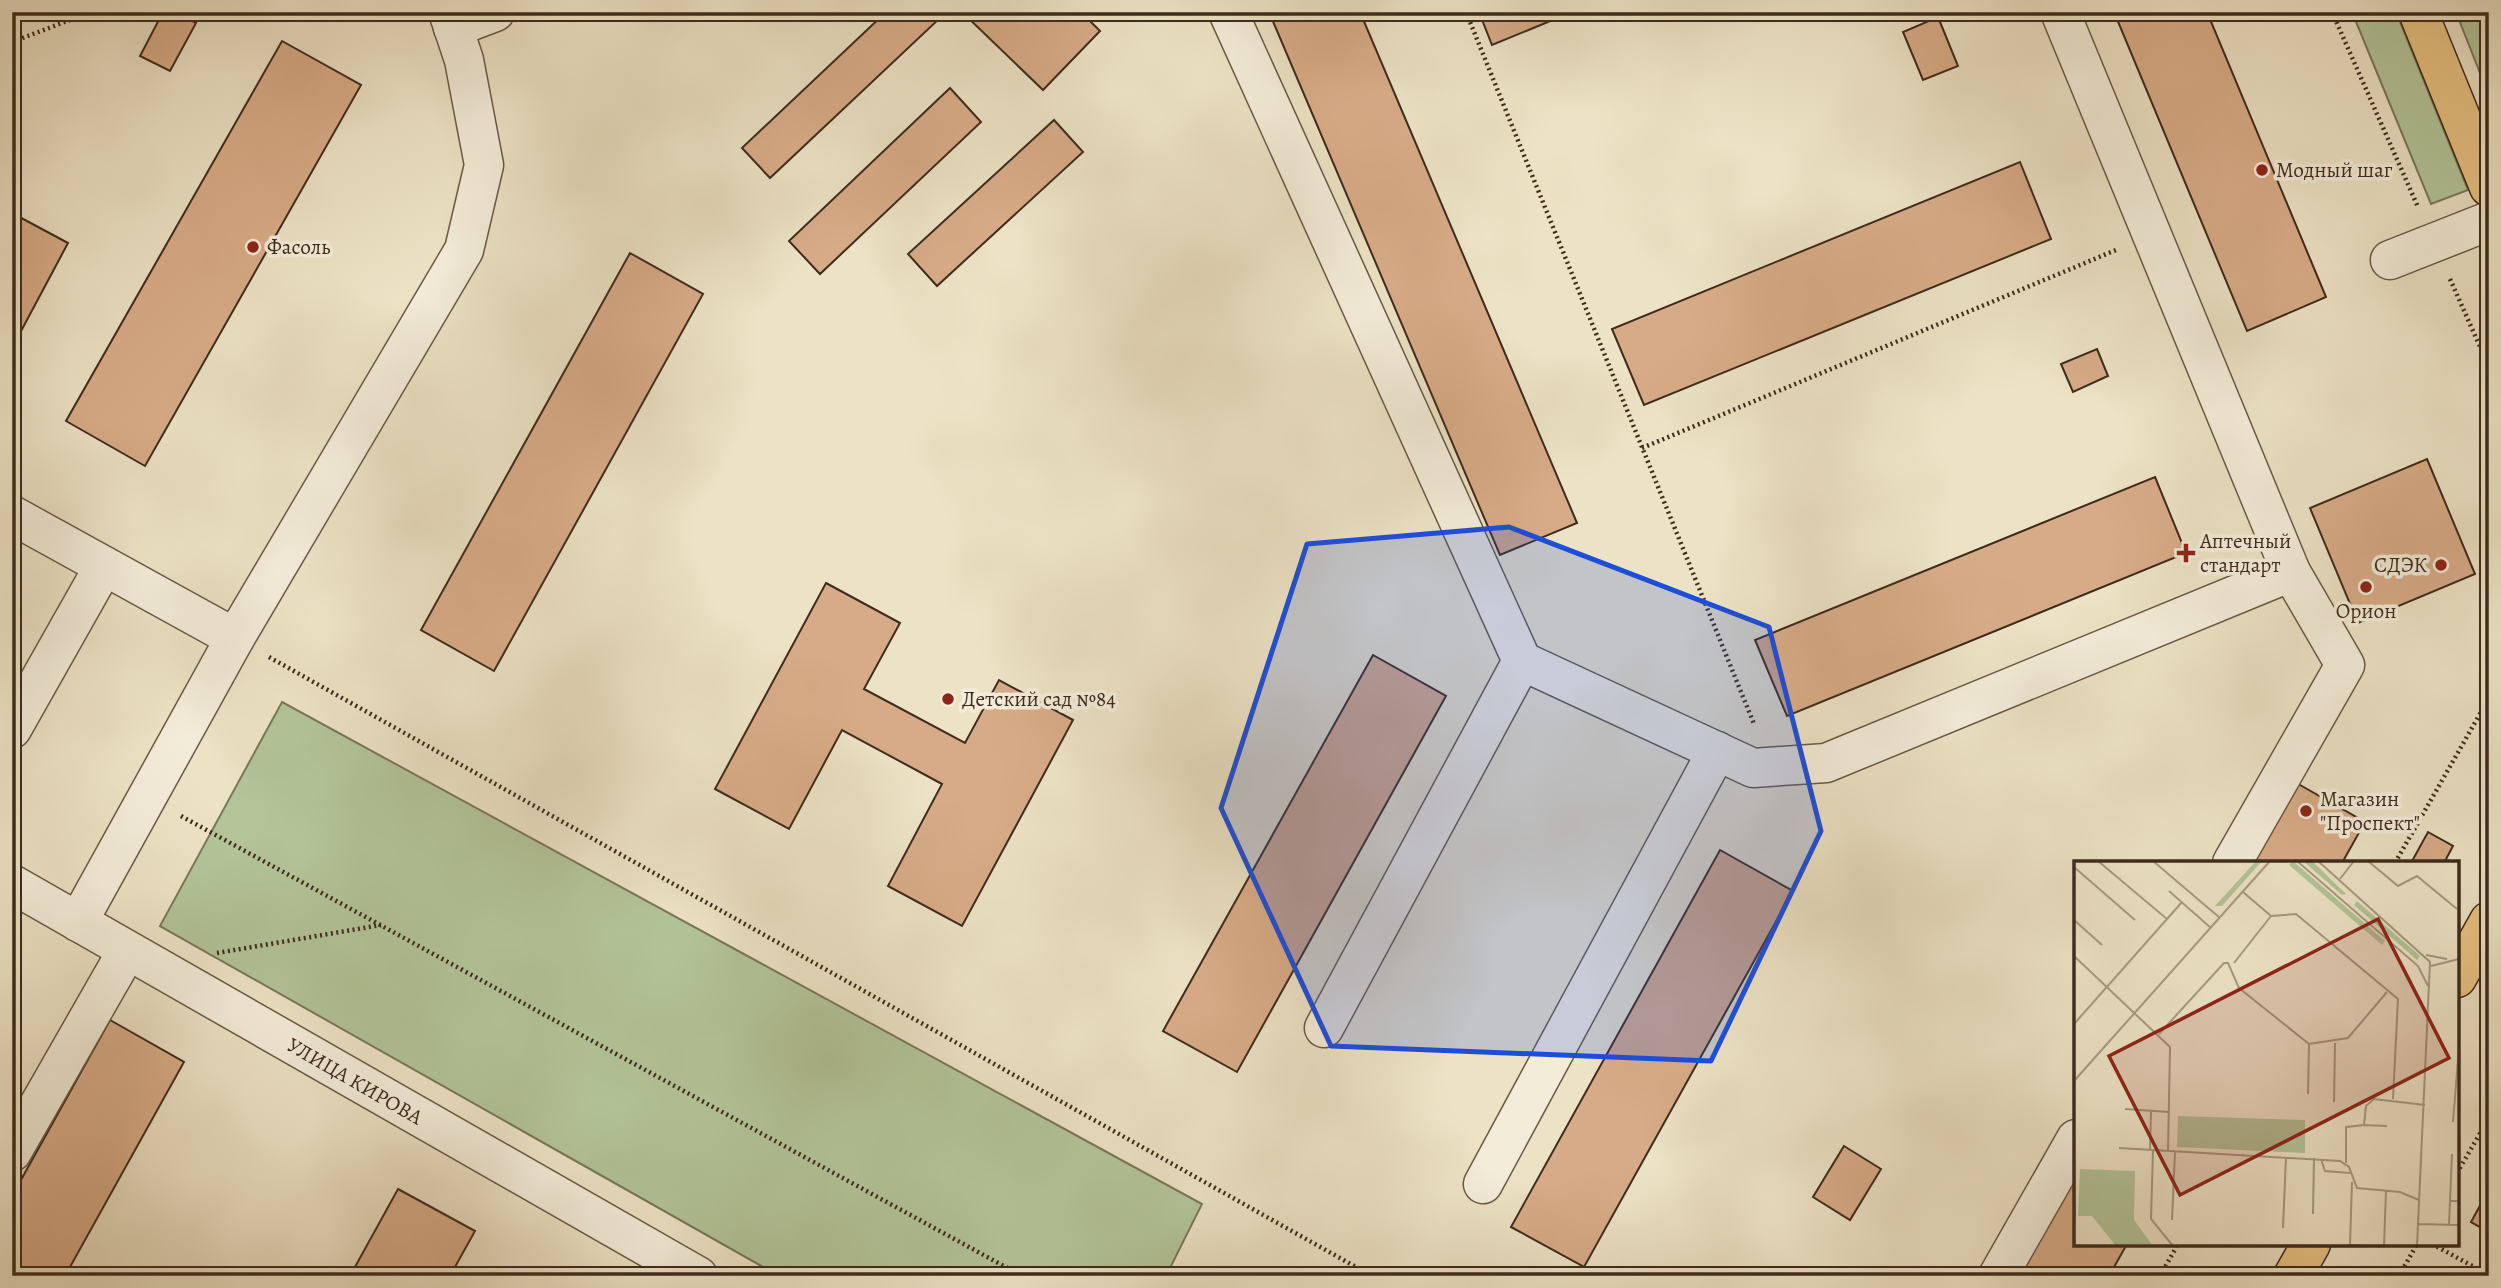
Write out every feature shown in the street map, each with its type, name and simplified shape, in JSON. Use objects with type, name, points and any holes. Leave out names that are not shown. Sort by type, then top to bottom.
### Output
[{"type":"main road","points":[[2418,12],[2489,187]]},
{"type":"main road","points":[[2459,974],[2489,921]]},
{"type":"main road","points":[[2293,1276],[2310,1246]]},
{"type":"street","points":[[78,922],[235,638],[464,250],[484,165],[464,60],[451,20],[495,12]]},
{"type":"street","points":[[1228,12],[1522,661],[1753,768],[1826,764],[2291,572]]},
{"type":"street","points":[[2060,12],[2291,572],[2345,665],[2233,861]]},
{"type":"street","points":[[2390,260],[2489,221]]},
{"type":"street","points":[[12,515],[235,638]]},
{"type":"street","points":[[12,729],[104,566]]},
{"type":"street","points":[[1324,1028],[1522,661]]},
{"type":"street","points":[[1483,1184],[1717,751]]},
{"type":"street","name":"УЛИЦА КИРОВА","points":[[12,884],[698,1276]]},
{"type":"street","points":[[12,1152],[139,958]]},
{"type":"street","points":[[1998,1276],[2074,1143]]},
{"type":"path","points":[[12,42],[90,12]]},
{"type":"path","points":[[1466,12],[1772,767]]},
{"type":"path","points":[[2332,12],[2489,367]]},
{"type":"path","points":[[1642,448],[2152,235]]},
{"type":"path","points":[[235,638],[1372,1276]]},
{"type":"path","points":[[2396,861],[2489,698]]},
{"type":"path","points":[[147,797],[1022,1276]]},
{"type":"path","points":[[139,958],[381,925]]},
{"type":"path","points":[[2459,1170],[2489,1118]]},
{"type":"path","points":[[2160,1276],[2177,1246]]},
{"type":"path","points":[[2399,1276],[2416,1246]]},
{"type":"path","points":[[2436,1246],[2489,1275]]},
{"type":"highlighted area","points":[[1509,527],[1769,627],[1821,831],[1711,1061],[1331,1046],[1221,808],[1307,544]]},
{"type":"green space","points":[[2352,12],[2396,12],[2468,190],[2431,204]]},
{"type":"green space","points":[[2456,12],[2489,12],[2489,96]]},
{"type":"green space","points":[[282,702],[1202,1204],[1166,1276],[779,1276],[160,926]]},
{"type":"building","points":[[163,12],[176,12],[196,23],[170,71],[140,56]]},
{"type":"building","points":[[886,12],[935,12],[940,18],[770,178],[742,148]]},
{"type":"building","points":[[962,12],[1081,12],[1100,31],[1043,90]]},
{"type":"building","points":[[1269,12],[1360,12],[1577,523],[1500,555]]},
{"type":"building","points":[[1479,12],[1572,12],[1492,45]]},
{"type":"building","points":[[2114,12],[2207,12],[2326,297],[2247,331]]},
{"type":"building","points":[[1938,17],[1958,66],[1923,80],[1903,32]]},
{"type":"building","points":[[282,41],[361,85],[145,466],[66,421]]},
{"type":"building","points":[[950,88],[981,122],[820,274],[789,241]]},
{"type":"building","points":[[1054,120],[1083,152],[937,286],[908,254]]},
{"type":"building","points":[[2020,162],[2051,239],[1644,405],[1612,329]]},
{"type":"building","points":[[12,213],[68,243],[12,348]]},
{"type":"building","points":[[630,253],[703,294],[494,671],[421,630]]},
{"type":"building","points":[[2097,349],[2108,376],[2073,392],[2061,364]]},
{"type":"building","points":[[2427,459],[2475,574],[2358,623],[2310,508]]},
{"type":"building","points":[[2155,477],[2186,553],[1787,716],[1755,640]]},
{"type":"building","points":[[826,583],[900,623],[864,689],[965,743],[999,680],[1073,720],[962,926],[888,886],[942,784],[842,730],[789,829],[715,789]]},
{"type":"building","points":[[1373,655],[1446,696],[1237,1072],[1163,1031]]},
{"type":"building","points":[[2293,781],[2365,822],[2343,861],[2248,861]]},
{"type":"building","points":[[2428,832],[2453,846],[2445,861],[2412,861]]},
{"type":"building","points":[[1720,850],[1793,891],[1584,1267],[1511,1227]]},
{"type":"building","points":[[110,1020],[184,1062],[65,1276],[12,1276],[12,1196]]},
{"type":"building","points":[[1844,1146],[1881,1169],[1850,1220],[1813,1197]]},
{"type":"building","points":[[2074,1171],[2074,1246],[2126,1246],[2109,1276],[2014,1276]]},
{"type":"building","points":[[398,1189],[475,1231],[450,1276],[350,1276]]},
{"type":"building","points":[[2489,1189],[2489,1232],[2471,1222]]},
{"type":"place","name":"Модный шаг","points":[[2262,170]]},
{"type":"place","name":"Фасоль","points":[[253,247]]},
{"type":"place","name":"Аптечный стандарт","points":[[2186,553]]},
{"type":"place","name":"СДЭК","points":[[2441,565]]},
{"type":"place","name":"Орион","points":[[2366,587]]},
{"type":"place","name":"Детский сад №84","points":[[948,699]]},
{"type":"place","name":"Магазин \"Проспект\"","points":[[2306,811]]}]
